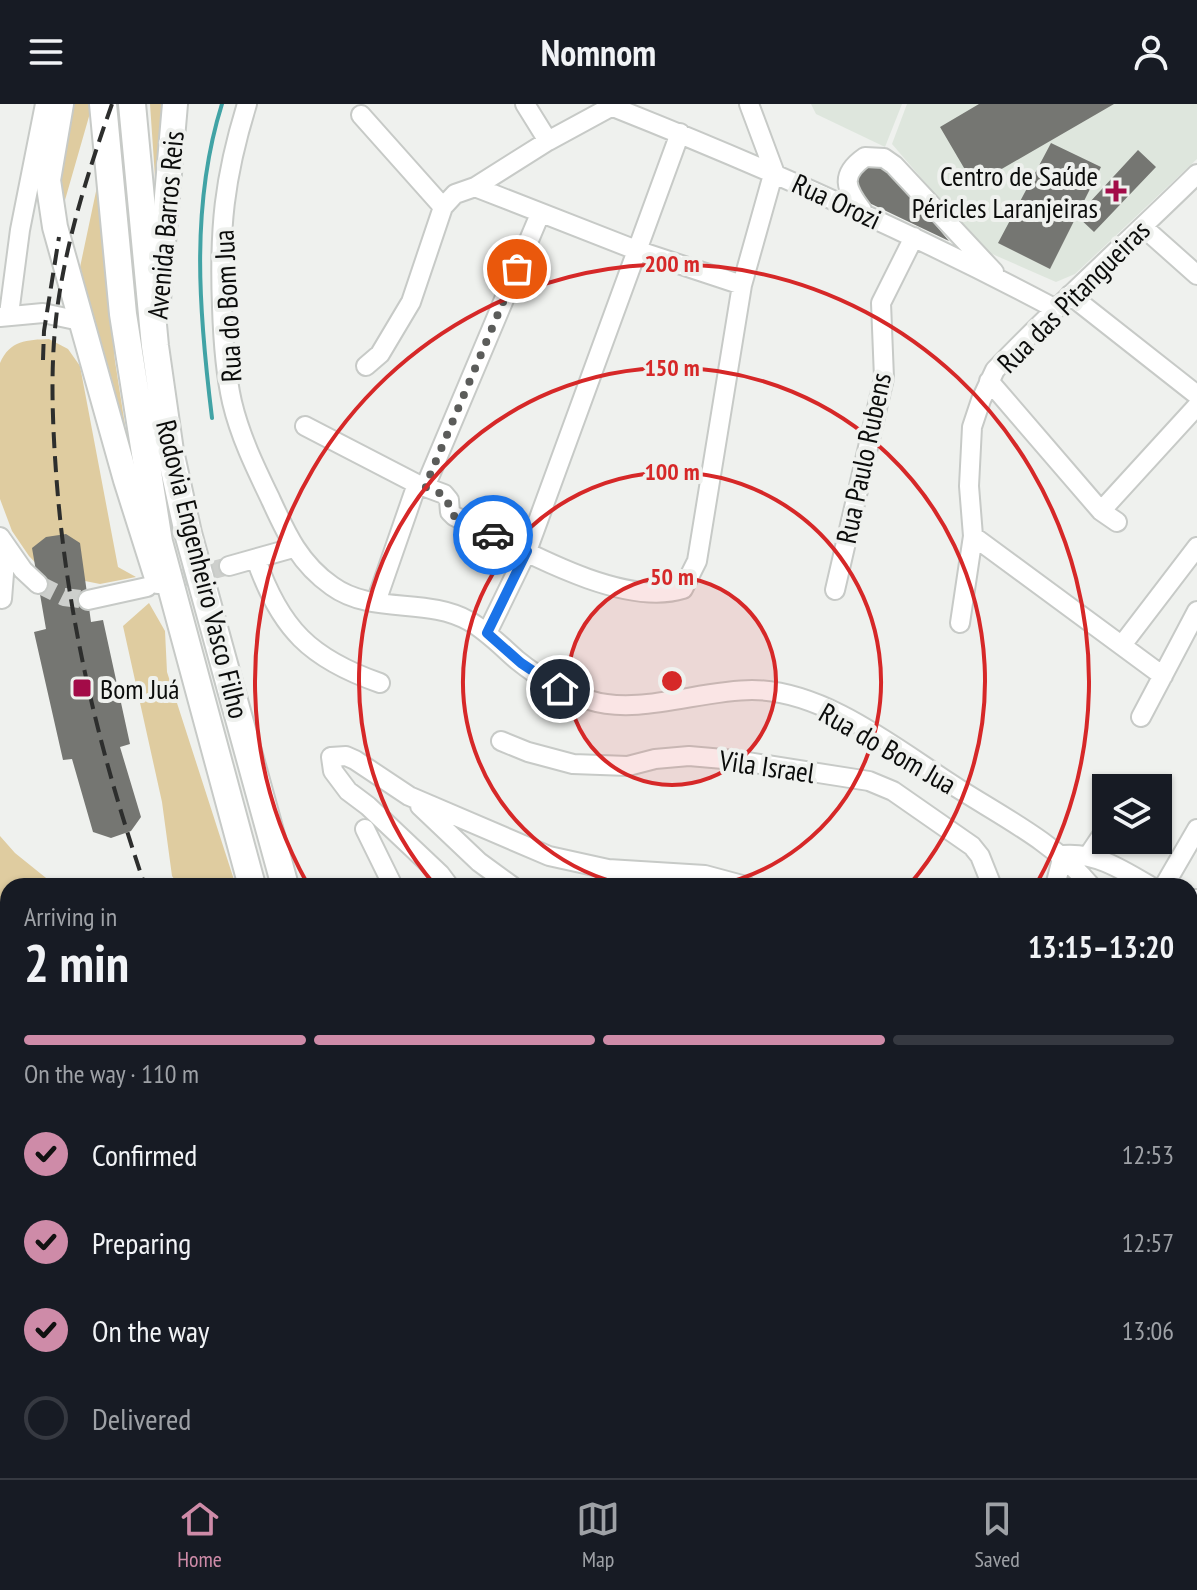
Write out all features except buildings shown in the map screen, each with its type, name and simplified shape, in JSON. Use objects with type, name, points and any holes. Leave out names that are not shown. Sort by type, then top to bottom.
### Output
[{"type":"highway","name":"Rodovia Engenheiro Vasco Filho","points":[[103,104],[123,314],[159,542],[250,878]]},
{"type":"highway","name":"Rodovia Engenheiro Vasco Filho","points":[[132,104],[155,346],[170,451],[188,533],[283,878]]},
{"type":"main road","points":[[61,104],[48,180],[55,227],[148,551],[194,676]]},
{"type":"main road","name":"Avenida Barros Reis","points":[[155,346],[175,104]]},
{"type":"street","points":[[45,104],[4,316],[43,313],[80,321]]},
{"type":"street","name":"Rua do Bom Jua","points":[[247,104],[234,146],[221,222],[225,359],[233,403],[246,447],[293,548],[333,587],[356,599],[440,610],[469,621],[534,672],[560,689],[591,701],[618,705],[753,690],[797,698],[845,717],[894,745],[1063,855],[1084,878]]},
{"type":"street","points":[[525,104],[548,141]]},
{"type":"street","points":[[305,426],[421,486],[444,494],[454,516],[587,578],[639,594],[668,594],[683,589],[697,561],[742,285],[774,171],[749,104]]},
{"type":"street","points":[[366,366],[380,354],[415,295],[443,207],[455,194],[475,187],[548,141],[614,105]]},
{"type":"street","name":"Rua Orozi","points":[[614,105],[864,212],[1054,308]]},
{"type":"street","points":[[361,115],[443,207]]},
{"type":"street","points":[[487,633],[527,551],[680,133]]},
{"type":"street","points":[[864,212],[849,193],[848,177],[852,168],[865,157],[884,158],[1002,280]]},
{"type":"street","name":"Rua das Pitangueiras","points":[[960,623],[973,536],[969,452],[972,427],[989,381],[995,370],[1054,308],[1197,174]]},
{"type":"street","points":[[475,187],[636,250],[742,285]]},
{"type":"street","points":[[376,602],[421,486],[540,214]]},
{"type":"street","points":[[1143,227],[1197,275]]},
{"type":"street","name":"Rua Paulo Rubens","points":[[835,590],[884,378],[881,303],[914,237]]},
{"type":"street","points":[[1070,295],[1197,395]]},
{"type":"street","points":[[989,381],[1101,511],[1117,522]]},
{"type":"street","points":[[1101,511],[1197,406]]},
{"type":"street","points":[[973,536],[1163,676]]},
{"type":"street","points":[[1122,645],[1197,547]]},
{"type":"street","points":[[229,566],[293,548]]},
{"type":"street","points":[[2,555],[36,582]]},
{"type":"street","points":[[2,555],[2,599]]},
{"type":"street","points":[[256,559],[277,606],[292,629],[334,665],[380,683]]},
{"type":"street","points":[[88,600],[147,587]]},
{"type":"street","points":[[1141,717],[1197,611]]},
{"type":"street","name":"Vila Israel","points":[[501,741],[573,764],[628,766],[655,759],[689,756],[869,781],[893,791],[972,846],[980,856],[989,878]]},
{"type":"street","points":[[443,878],[368,806],[348,791],[333,771],[330,759],[333,756],[346,756],[366,766],[409,796],[500,878]]},
{"type":"street","points":[[409,796],[549,856],[608,869],[716,878]]},
{"type":"street","points":[[365,829],[389,878]]},
{"type":"street","points":[[1169,878],[1197,829]]},
{"type":"street","points":[[1088,856],[1092,850]]},
{"type":"street","points":[[1057,878],[1063,855],[1101,859],[1135,878]]},
{"type":"shaded area","points":[[34,104],[89,104],[90,113],[61,214]]},
{"type":"shaded area","points":[[150,104],[167,104],[161,177],[155,177]]},
{"type":"shaded area","points":[[811,104],[902,104],[885,147],[816,114]]},
{"type":"shaded area","points":[[907,104],[1197,104],[1197,159],[1075,274],[1056,282],[983,250],[892,144]]},
{"type":"shaded area","points":[[98,182],[115,361],[127,438],[122,436],[79,272]]},
{"type":"shaded area","points":[[49,339],[68,349],[80,366],[118,567],[136,577],[100,584],[45,573],[12,531],[0,499],[0,363],[14,346],[26,341]]},
{"type":"shaded area","points":[[149,603],[165,631],[167,672],[233,878],[172,876],[162,802],[123,626]]},
{"type":"shaded area","points":[[0,836],[15,853],[46,878],[0,878]]},
{"type":"waterway","points":[[212,418],[201,299],[201,220],[212,142],[222,104]]},
{"type":"tunnel","points":[[158,584],[229,566]]},
{"type":"tunnel","points":[[38,584],[64,597],[88,600]]},
{"type":"railway","points":[[112,104],[67,252],[58,303],[52,388],[61,525],[76,630],[99,733],[142,878]]},
{"type":"railway","points":[[43,360],[44,331],[59,237]]},
{"type":"way so far","points":[[493,535],[454,516],[444,494],[425,487],[517,269]]},
{"type":"place","name":"Centro de Saúde Péricles Laranjeiras","points":[[1116,191]]},
{"type":"place","name":"Bom Juá","points":[[82,688]]},
{"type":"route","points":[[493,535],[527,551],[487,633],[521,663],[560,689]]}]
